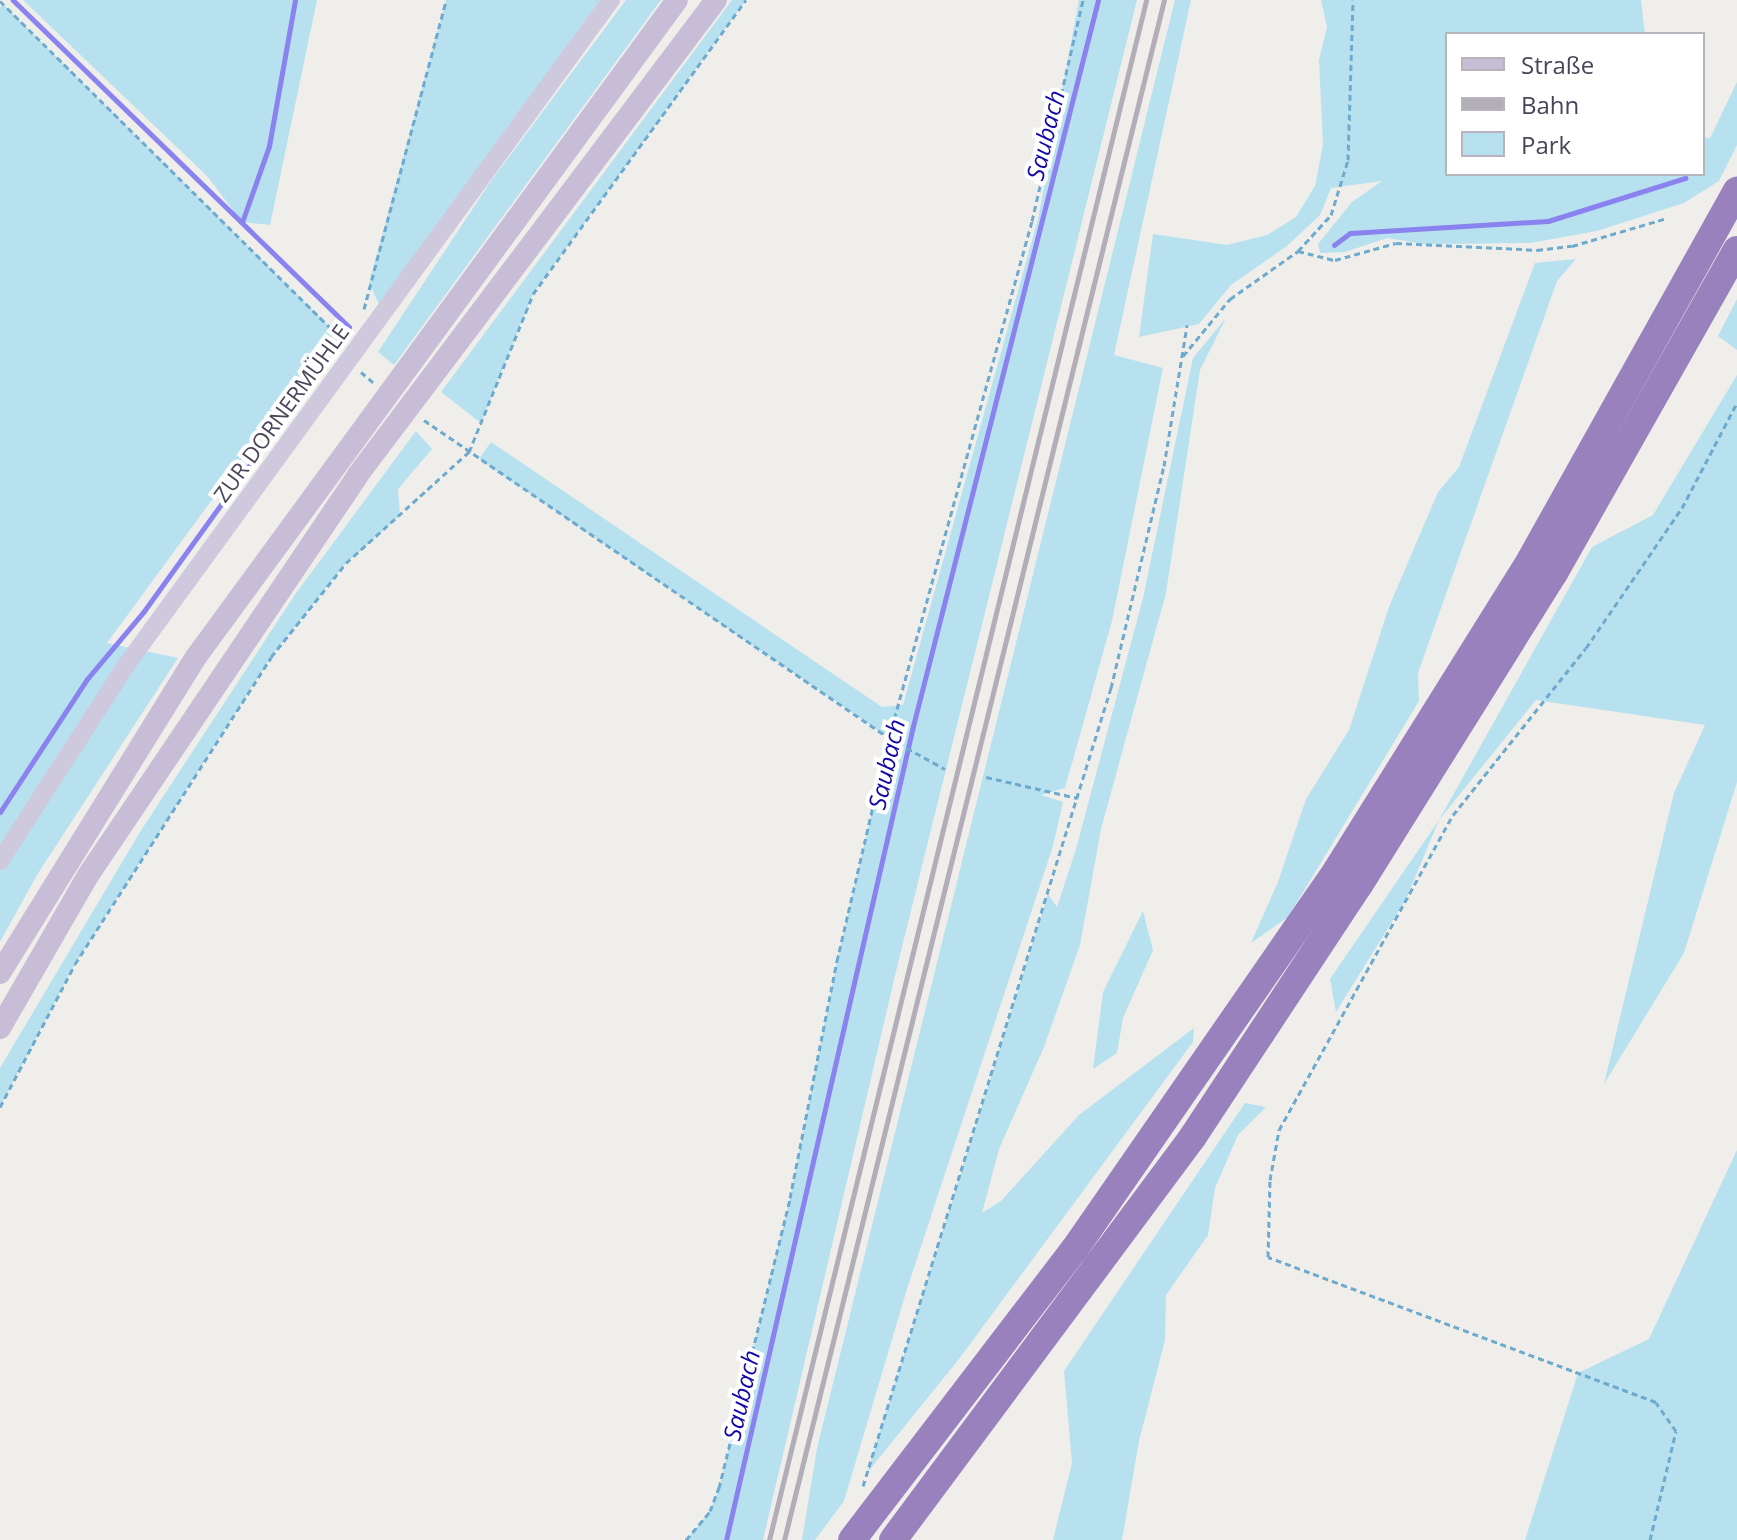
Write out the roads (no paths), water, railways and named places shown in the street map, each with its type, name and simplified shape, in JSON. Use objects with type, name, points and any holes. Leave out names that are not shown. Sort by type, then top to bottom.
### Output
[{"type":"highway","points":[[852,1540],[1074,1250],[1294,934],[1424,734],[1585,467],[1737,191]]},
{"type":"highway","points":[[893,1540],[1192,1138],[1440,760],[1592,508],[1737,250]]},
{"type":"main road","points":[[0,973],[196,657],[359,430],[677,0]]},
{"type":"main road","points":[[0,1028],[89,874],[379,445],[716,0]]},
{"type":"street","name":"ZUR DORNERMÜHLE","points":[[0,861],[127,664],[611,0]]},
{"type":"waterway","points":[[0,812],[87,679],[144,611],[349,327],[13,0]]},
{"type":"waterway","points":[[242,222],[269,146],[295,0]]},
{"type":"waterway","name":"Saubach","points":[[726,1540],[913,726],[1098,0]]},
{"type":"waterway","points":[[1334,245],[1350,233],[1548,221],[1685,178]]},
{"type":"railway","points":[[769,1540],[1146,0]]},
{"type":"railway","points":[[784,1540],[1164,0]]}]
